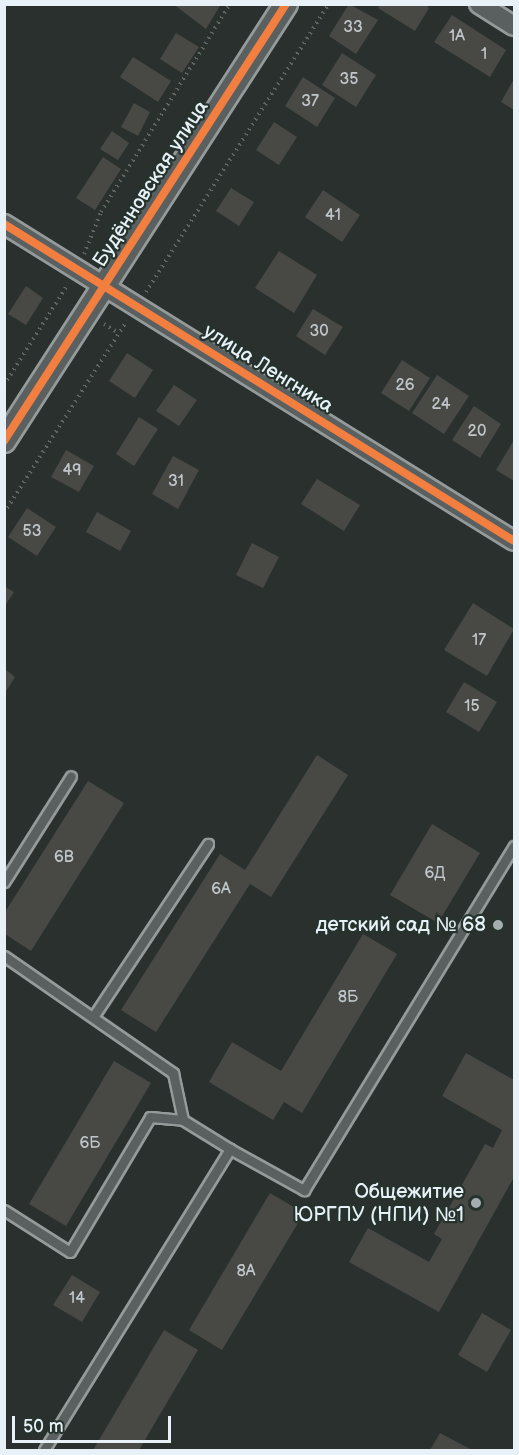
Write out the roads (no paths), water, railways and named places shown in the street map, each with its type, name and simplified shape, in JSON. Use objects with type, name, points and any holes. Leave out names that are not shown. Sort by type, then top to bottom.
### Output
[{"type":"street","name":"Будённовская улица","points":[[4,441],[286,4]]},
{"type":"street","points":[[479,4],[514,26]]},
{"type":"street","name":"улица Ленгника","points":[[4,224],[514,541]]},
{"type":"lane","points":[[4,882],[71,776]]},
{"type":"lane","points":[[93,1017],[208,844]]},
{"type":"lane","points":[[4,1210],[70,1252],[150,1117],[183,1120],[304,1190],[514,846]]},
{"type":"lane","points":[[4,956],[173,1073],[183,1120]]},
{"type":"lane","points":[[44,1450],[230,1149]]},
{"type":"place","name":"детский сад № 68","points":[[498,925]]},
{"type":"place","name":"Общежитие ЮРГПУ (НПИ) №1","points":[[476,1203]]}]
